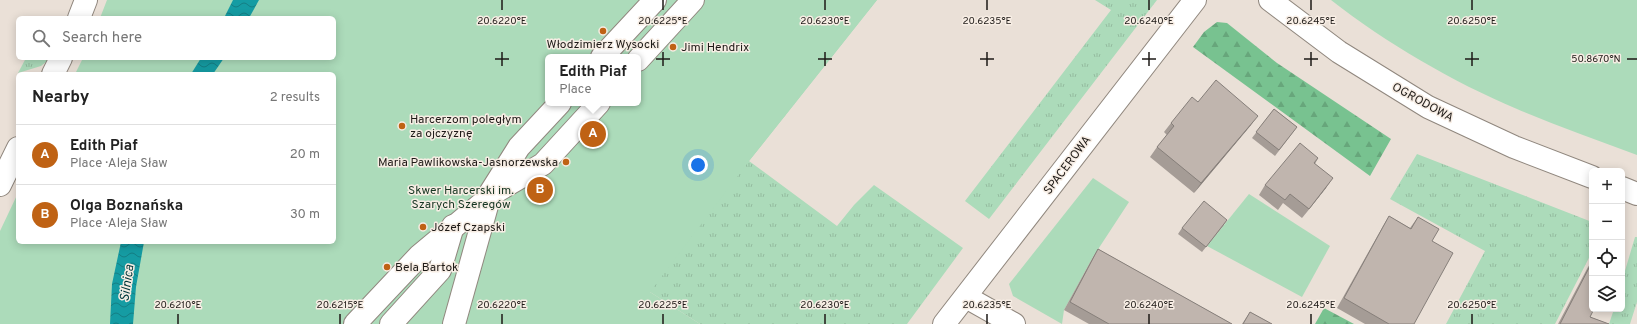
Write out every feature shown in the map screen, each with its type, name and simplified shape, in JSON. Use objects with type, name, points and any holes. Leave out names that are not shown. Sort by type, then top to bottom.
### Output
[{"type":"street","points":[[80,16],[86,0]]},
{"type":"street","points":[[605,54],[655,0]]},
{"type":"street","points":[[641,57],[693,0]]},
{"type":"street","name":"OGRODOWA","points":[[1270,0],[1340,52],[1428,107],[1514,147],[1589,176]]},
{"type":"street","name":"SPACEROWA","points":[[944,324],[1192,3]]},
{"type":"street","points":[[54,72],[60,60]]},
{"type":"street","points":[[454,324],[490,195],[519,147],[557,106]]},
{"type":"street","points":[[355,324],[418,256],[490,195],[543,164],[596,106]]},
{"type":"street","points":[[0,186],[16,152]]},
{"type":"street","points":[[1625,189],[1637,194]]},
{"type":"street","points":[[391,324],[440,270],[454,226]]},
{"type":"street","points":[[440,270],[472,257]]},
{"type":"street","points":[[966,297],[1014,324]]},
{"type":"green space","name":"Skwer Harcerski im. Szarych Szeregów","points":[[107,0],[877,0],[749,161],[650,292],[700,324],[0,324],[0,231],[16,197],[16,244],[336,244],[336,72],[76,72],[82,60],[336,60],[336,16],[101,16]]},
{"type":"green space","points":[[704,0],[877,0],[749,161],[837,226],[854,205],[874,185],[963,248],[907,324],[700,324],[650,292],[623,324],[638,106],[641,106],[641,98]]},
{"type":"green space","points":[[1095,0],[1157,0],[989,219],[965,201],[1111,10]]},
{"type":"green space","points":[[1331,0],[1637,0],[1637,155],[1532,115],[1469,87],[1397,46]]},
{"type":"green space","points":[[1217,22],[1227,23],[1277,63],[1391,139],[1370,176],[1193,47],[1204,32]]},
{"type":"green space","points":[[25,60],[48,60],[41,66],[19,72]]},
{"type":"green space","points":[[1417,154],[1589,221],[1589,258],[1555,324],[1446,324],[1485,251],[1390,199]]},
{"type":"green space","points":[[1093,178],[1129,202],[1093,257],[1064,310],[1062,324],[1013,296],[1009,284]]},
{"type":"green space","points":[[1249,194],[1330,246],[1302,297],[1207,246]]},
{"type":"green space","points":[[1635,237],[1637,237],[1637,302],[1630,324],[1609,324],[1613,312],[1625,312],[1625,271]]},
{"type":"green space","points":[[1324,308],[1354,324],[1315,324]]},
{"type":"water","points":[[233,0],[259,0],[250,16],[225,16]]},
{"type":"water","points":[[200,60],[223,60],[214,72],[192,72]]},
{"type":"water","name":"Silnica","points":[[121,244],[144,244],[136,287],[133,324],[110,324],[112,284]]},
{"type":"building","points":[[1216,80],[1258,116],[1201,183],[1157,147],[1174,126],[1171,123],[1192,97],[1198,102]]},
{"type":"building","points":[[1274,109],[1297,127],[1279,150],[1256,132]]},
{"type":"building","points":[[1300,143],[1318,158],[1314,163],[1333,178],[1309,209],[1290,194],[1285,200],[1265,185]]},
{"type":"building","points":[[1204,201],[1227,220],[1206,247],[1182,228]]},
{"type":"building","points":[[1389,216],[1411,229],[1418,217],[1439,229],[1432,241],[1453,253],[1414,324],[1389,324],[1344,298]]},
{"type":"building","points":[[1098,249],[1232,324],[1109,324],[1070,302]]},
{"type":"building","points":[[1589,268],[1589,312],[1592,312],[1590,317],[1609,324],[1560,324]]},
{"type":"building","points":[[1250,312],[1272,324],[1243,324]]},
{"type":"place","name":"Włodzimierz Wysocki","points":[[603,31]]},
{"type":"place","name":"Jimi Hendrix","points":[[673,47]]},
{"type":"place","name":"Harcerzom poległym za ojczyznę","points":[[402,126]]},
{"type":"place","name":"Edith Piaf","points":[[593,134]]},
{"type":"place","name":"Maria Pawlikowska-Jasnorzewska","points":[[566,162]]},
{"type":"place","name":"Olga Boznańska","points":[[540,190]]},
{"type":"place","name":"Józef Czapski","points":[[423,227]]},
{"type":"place","name":"Bela Bartok","points":[[387,267]]}]
